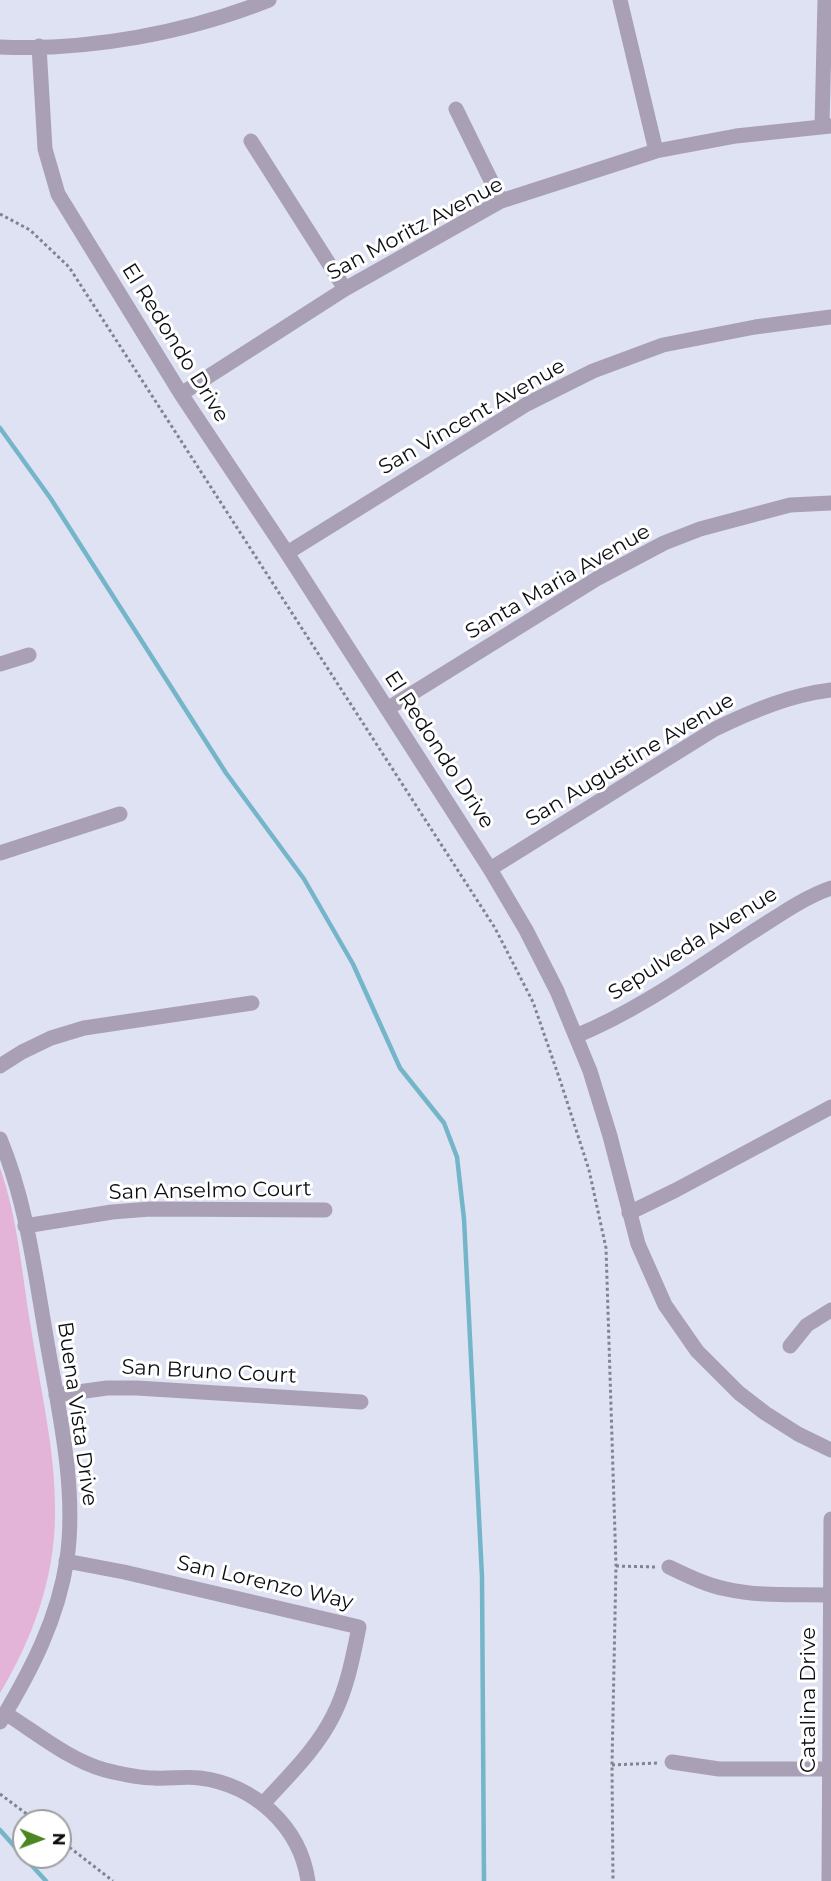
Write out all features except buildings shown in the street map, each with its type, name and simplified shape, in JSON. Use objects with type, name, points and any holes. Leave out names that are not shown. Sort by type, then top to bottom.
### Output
[{"type":"street","points":[[0,47],[97,43],[140,36],[226,15],[268,0]]},
{"type":"street","points":[[620,0],[656,151]]},
{"type":"street","points":[[825,0],[827,126]]},
{"type":"street","name":"El Redondo Drive","points":[[39,46],[45,149],[58,194],[181,394],[287,553],[526,930],[557,991],[576,1036],[610,1136],[638,1244],[654,1283],[676,1323],[697,1351],[739,1393],[798,1434],[831,1450]]},
{"type":"street","points":[[456,109],[501,201]]},
{"type":"street","name":"San Moritz Avenue","points":[[181,394],[345,289],[501,201],[656,151],[736,136],[827,126]]},
{"type":"street","points":[[251,141],[345,289]]},
{"type":"street","name":"San Vincent Avenue","points":[[287,553],[503,418],[593,371],[663,345],[755,327],[831,317]]},
{"type":"street","name":"Santa Maria Avenue","points":[[387,709],[598,578],[664,543],[700,529],[790,505],[831,503]]},
{"type":"street","points":[[0,664],[28,654]]},
{"type":"street","name":"San Augustine Avenue","points":[[489,869],[715,729],[779,702],[831,690]]},
{"type":"street","points":[[0,853],[120,814]]},
{"type":"street","name":"Sepulveda Avenue","points":[[576,1036],[642,1003],[797,904],[831,888]]},
{"type":"street","points":[[0,1066],[51,1038],[84,1028],[252,1003]]},
{"type":"street","points":[[629,1213],[831,1107]]},
{"type":"street","name":"Buena Vista Drive","points":[[0,1139],[17,1185],[25,1226],[56,1395],[69,1496],[66,1561],[57,1604],[30,1671],[3,1718]]},
{"type":"street","name":"San Anselmo Court","points":[[25,1226],[112,1212],[150,1209],[325,1210]]},
{"type":"street","points":[[790,1346],[807,1325],[831,1310]]},
{"type":"street","name":"San Bruno Court","points":[[56,1395],[107,1388],[138,1388],[361,1402]]},
{"type":"street","name":"Catalina Drive","points":[[829,1881],[831,1519]]},
{"type":"street","name":"San Lorenzo Way","points":[[66,1561],[124,1572],[359,1627],[343,1694],[333,1717],[309,1753],[263,1804]]},
{"type":"street","points":[[669,1567],[698,1581],[726,1589],[755,1594],[830,1595]]},
{"type":"street","points":[[3,1718],[78,1759],[102,1769],[155,1778],[197,1777],[218,1781],[239,1789],[263,1804],[291,1835],[301,1855],[308,1881]]},
{"type":"street","points":[[672,1762],[719,1769],[829,1769]]},
{"type":"path","points":[[0,214],[30,230],[69,267],[495,928],[532,1002],[589,1170],[606,1248],[616,1566],[612,1766],[613,1881]]},
{"type":"path","points":[[616,1566],[669,1567]]},
{"type":"path","points":[[612,1766],[672,1762]]},
{"type":"path","points":[[0,1794],[20,1809]]},
{"type":"path","points":[[72,1849],[113,1881]]},
{"type":"shaded area","points":[[0,1168],[15,1227],[47,1420],[55,1490],[55,1513],[51,1561],[40,1607],[23,1651],[0,1693]]},
{"type":"waterway","points":[[0,428],[51,499],[226,773],[304,879],[353,964],[400,1068],[444,1123],[457,1157],[464,1219],[482,1577],[484,1881]]},
{"type":"waterway","points":[[0,1830],[12,1844]]},
{"type":"waterway","points":[[35,1869],[46,1881]]}]
